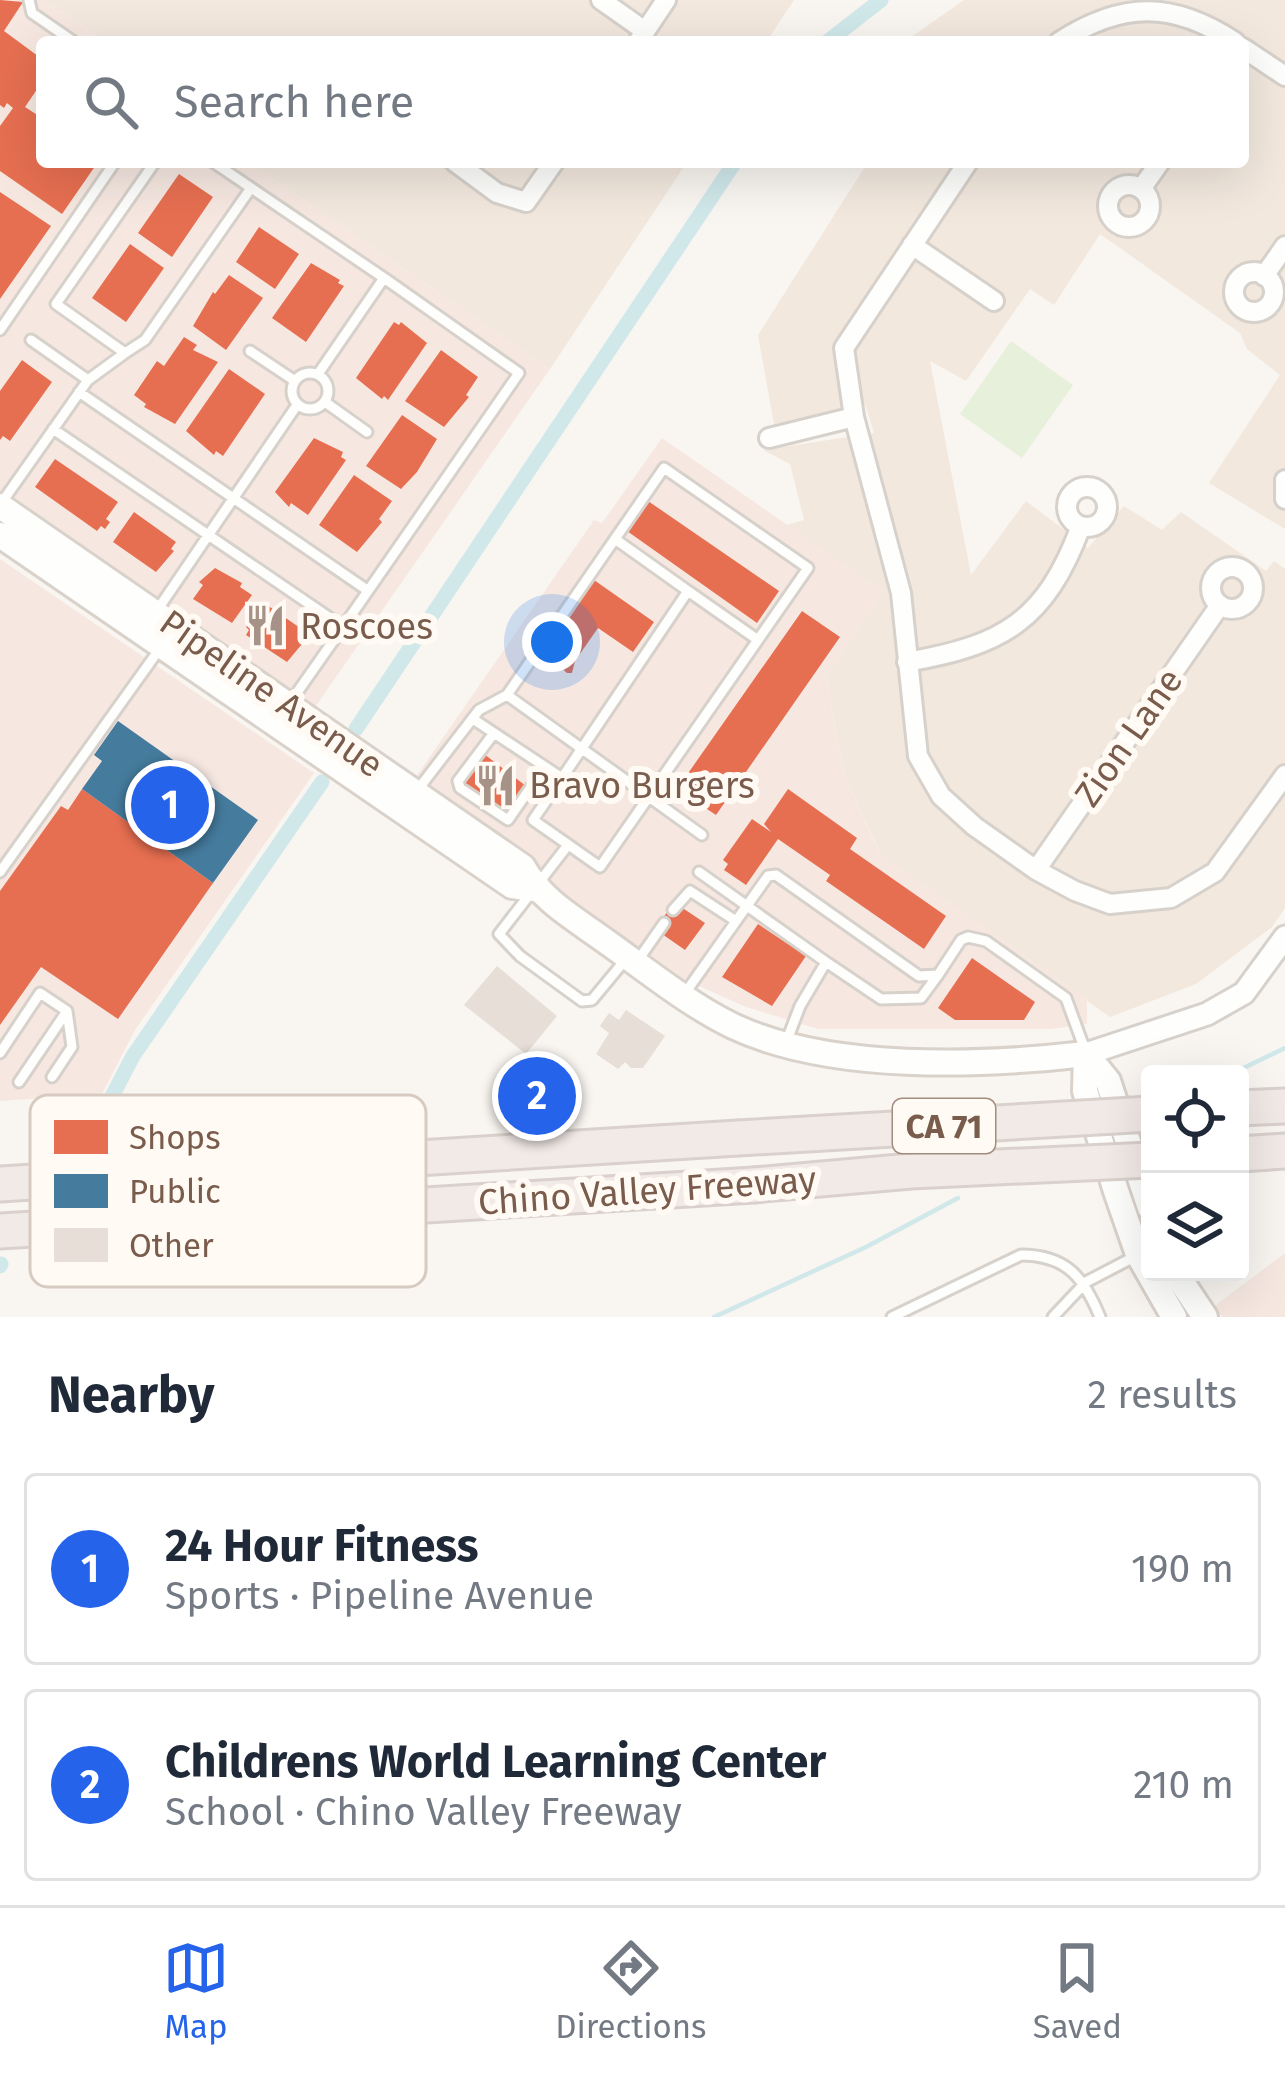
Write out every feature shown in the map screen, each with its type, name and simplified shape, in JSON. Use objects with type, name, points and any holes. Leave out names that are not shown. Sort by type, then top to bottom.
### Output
[{"type":"highway","points":[[1249,1108],[1285,1106]]},
{"type":"highway","name":"Chino Valley Freeway","points":[[426,1157],[1141,1115]]},
{"type":"highway","points":[[1249,1153],[1285,1151]]},
{"type":"highway","name":"Chino Valley Freeway","points":[[426,1205],[911,1171],[1141,1160]]},
{"type":"highway","name":"Chino Valley Freeway","points":[[0,1184],[30,1182]]},
{"type":"highway","name":"Chino Valley Freeway","points":[[0,1232],[30,1230]]},
{"type":"main road","name":"Pipeline Avenue","points":[[0,505],[152,631]]},
{"type":"main road","name":"Pipeline Avenue","points":[[0,535],[356,765],[512,886],[535,889]]},
{"type":"main road","name":"Pipeline Avenue","points":[[356,765],[416,792],[523,867],[535,889],[683,996],[732,1025],[785,1045],[862,1059],[1086,1054]]},
{"type":"main road","points":[[1086,1054],[1108,1081],[1141,1181]]},
{"type":"main road","points":[[1086,1054],[1085,1091],[1138,1254],[1174,1317]]},
{"type":"main road","points":[[1181,1281],[1205,1317]]},
{"type":"street","points":[[601,0],[640,36]]},
{"type":"street","points":[[642,36],[666,0]]},
{"type":"street","points":[[1071,36],[1110,16],[1140,11],[1170,12],[1204,21],[1225,36]]},
{"type":"street","points":[[1249,52],[1285,76]]},
{"type":"street","points":[[463,168],[497,193],[526,202],[550,168]]},
{"type":"street","points":[[964,168],[844,348],[854,417],[901,593],[918,756],[941,796],[974,826],[1036,870],[1110,904],[1171,898],[1215,872],[1285,775]]},
{"type":"street","points":[[1142,189],[1156,168]]},
{"type":"street","points":[[912,245],[994,301]]},
{"type":"street","points":[[1264,275],[1285,246]]},
{"type":"street","points":[[769,438],[854,417]]},
{"type":"street","points":[[1285,480],[1285,499]]},
{"type":"street","points":[[907,662],[966,652],[1031,614],[1064,565],[1081,526]]},
{"type":"street","name":"Zion Lane","points":[[1036,870],[1220,605]]},
{"type":"street","points":[[1086,1054],[1207,1014],[1244,993],[1285,937]]},
{"type":"lane","points":[[29,0],[32,13],[65,36]]},
{"type":"lane","points":[[0,330],[111,168]]},
{"type":"lane","points":[[125,353],[56,304],[151,168]]},
{"type":"lane","points":[[222,168],[519,373],[281,714]]},
{"type":"lane","points":[[0,505],[88,380],[146,340],[251,188]]},
{"type":"lane","points":[[318,374],[384,278]]},
{"type":"lane","points":[[31,340],[88,380]]},
{"type":"lane","points":[[250,351],[295,381]]},
{"type":"lane","points":[[303,374],[318,374],[328,390],[325,402],[311,410],[297,405],[291,391],[295,381],[303,374]]},
{"type":"lane","points":[[79,392],[368,590]]},
{"type":"lane","points":[[325,402],[367,432]]},
{"type":"lane","points":[[0,872],[131,683],[152,631],[207,534],[297,405]]},
{"type":"lane","points":[[53,429],[343,626]]},
{"type":"lane","points":[[416,792],[479,710],[507,694],[664,468],[808,568],[600,868],[532,820],[688,591]]},
{"type":"lane","points":[[615,539],[758,640]]},
{"type":"lane","points":[[507,694],[702,835]]},
{"type":"lane","points":[[472,719],[562,778]]},
{"type":"lane","points":[[494,733],[458,781],[460,788],[508,820],[545,767]]},
{"type":"lane","points":[[568,844],[499,934],[520,956],[582,1001],[592,1000],[664,923]]},
{"type":"lane","points":[[699,872],[881,999],[921,998],[962,940],[986,941],[1066,998],[1086,1054]]},
{"type":"lane","points":[[683,996],[768,876],[776,875],[919,976],[938,975]]},
{"type":"lane","points":[[673,910],[690,891],[736,921]]},
{"type":"lane","points":[[785,1045],[800,1006],[826,962]]},
{"type":"lane","points":[[0,1053],[40,993],[67,1012],[73,1048],[52,1077]]},
{"type":"lane","points":[[20,1082],[67,1012]]},
{"type":"lane","points":[[1054,1317],[1086,1282],[1138,1254]]},
{"type":"lane","points":[[892,1317],[1021,1255],[1044,1255],[1086,1282],[1100,1317]]},
{"type":"shaded area","points":[[0,0],[44,0],[97,36],[36,36],[36,168],[257,168],[550,369],[304,723],[0,513]]},
{"type":"shaded area","points":[[44,0],[794,0],[770,36],[97,36]]},
{"type":"shaded area","points":[[964,0],[1285,0],[1285,529],[1209,483],[1280,375],[1247,349],[1240,333],[1100,234],[1054,305],[1030,289],[966,381],[930,361],[971,575],[1026,501],[1088,548],[1124,506],[1162,530],[1181,512],[1266,571],[1274,561],[1285,569],[1285,908],[1272,927],[1196,984],[1110,1017],[881,855],[844,774],[826,675],[883,592],[787,525],[804,520],[790,464],[763,450],[874,433],[865,404],[774,424],[758,335],[864,168],[1249,168],[1249,36],[913,36]]},
{"type":"shaded area","points":[[257,168],[683,168],[550,369]]},
{"type":"shaded area","points":[[662,438],[884,592],[826,676],[844,774],[880,854],[1087,998],[1087,1024],[1051,1029],[818,1029],[746,1007],[681,978],[404,794],[594,520],[602,523]]},
{"type":"shaded area","points":[[0,559],[314,773],[135,1030],[102,1094],[30,1095],[30,1099],[0,1101]]},
{"type":"shaded area","points":[[1285,1253],[1285,1317],[1223,1317],[1213,1307]]},
{"type":"green space","points":[[1011,341],[1073,385],[1022,458],[960,414]]},
{"type":"building: Shops","points":[[0,0],[23,2],[4,31],[36,55],[36,91],[25,107],[36,114],[36,168],[94,168],[62,214],[0,171],[0,126],[13,108],[0,105]]},
{"type":"building: Shops","points":[[179,174],[213,197],[172,257],[138,233]]},
{"type":"building: Shops","points":[[0,192],[51,226],[0,299]]},
{"type":"building: Shops","points":[[259,227],[299,254],[275,289],[236,262]]},
{"type":"building: Shops","points":[[130,244],[164,268],[126,322],[92,298]]},
{"type":"building: Shops","points":[[311,263],[344,286],[306,342],[272,318]]},
{"type":"building: Shops","points":[[229,275],[263,298],[226,350],[193,326]]},
{"type":"building: Shops","points":[[394,322],[401,322],[427,343],[388,400],[356,378]]},
{"type":"building: Shops","points":[[184,337],[197,345],[193,350],[218,362],[175,424],[144,407],[134,395],[157,361],[164,366]]},
{"type":"building: Shops","points":[[441,350],[478,377],[469,397],[444,427],[405,401]]},
{"type":"building: Shops","points":[[22,360],[52,382],[10,441],[3,436],[0,440],[0,391]]},
{"type":"building: Shops","points":[[229,369],[265,394],[223,456],[216,451],[214,455],[186,431]]},
{"type":"building: Shops","points":[[402,415],[437,439],[401,489],[366,466]]},
{"type":"building: Shops","points":[[314,438],[343,452],[341,457],[346,460],[308,515],[291,503],[289,507],[275,492]]},
{"type":"building: Shops","points":[[55,459],[118,502],[105,529],[101,526],[97,531],[35,487]]},
{"type":"building: Shops","points":[[354,475],[392,501],[379,519],[382,522],[357,552],[319,525]]},
{"type":"building: Shops","points":[[648,501],[779,591],[757,623],[627,531]]},
{"type":"building: Shops","points":[[134,512],[176,542],[156,572],[113,542]]},
{"type":"building: Shops","points":[[215,568],[242,583],[240,587],[252,595],[232,623],[193,599],[203,585],[199,582]]},
{"type":"building: Shops","points":[[594,580],[654,622],[633,652],[598,628],[572,673],[567,673],[545,654]]},
{"type":"building: Shops","points":[[267,605],[306,632],[287,662],[246,635],[246,627]]},
{"type":"building: Shops","points":[[802,611],[840,637],[716,815],[677,789]]},
{"type":"building: Shops","name":"Bravo Burgers","points":[[484,754],[526,786],[508,814],[464,783]]},
{"type":"building: Shops","points":[[82,789],[213,883],[118,1019],[41,967],[0,1025],[0,891],[61,806],[68,810]]},
{"type":"building: Shops","points":[[788,789],[857,838],[850,849],[946,916],[924,949],[826,881],[830,875],[778,839],[746,885],[724,870],[728,864],[723,860],[752,819],[771,832],[764,824]]},
{"type":"building: Shops","points":[[681,907],[705,923],[685,950],[662,934],[660,922],[670,908],[676,913]]},
{"type":"building: Shops","points":[[758,924],[806,956],[772,1006],[722,977]]},
{"type":"building: Shops","points":[[972,958],[1035,1002],[1024,1020],[955,1020],[938,1008]]},
{"type":"building: Public","points":[[118,721],[258,820],[213,883],[82,789],[102,761],[94,755]]},
{"type":"building: Other","points":[[497,966],[557,1016],[526,1054],[464,1005]]},
{"type":"building: Other","points":[[626,1010],[665,1036],[643,1068],[631,1068],[625,1062],[618,1069],[596,1054],[609,1033],[600,1026],[609,1013],[619,1020]]},
{"type":"waterway","points":[[835,36],[881,0]]},
{"type":"waterway","points":[[356,729],[731,168]]},
{"type":"waterway","points":[[113,1095],[133,1056],[322,782]]},
{"type":"waterway","points":[[1249,1065],[1285,1048]]},
{"type":"waterway","points":[[714,1317],[866,1247],[958,1198]]},
{"type":"place","name":"Roscoes","points":[[266,626]]},
{"type":"place","name":"Bravo Burgers","points":[[495,785]]},
{"type":"place","name":"24 Hour Fitness","points":[[170,805]]},
{"type":"place","name":"Childrens World Learning Center","points":[[537,1096]]}]
